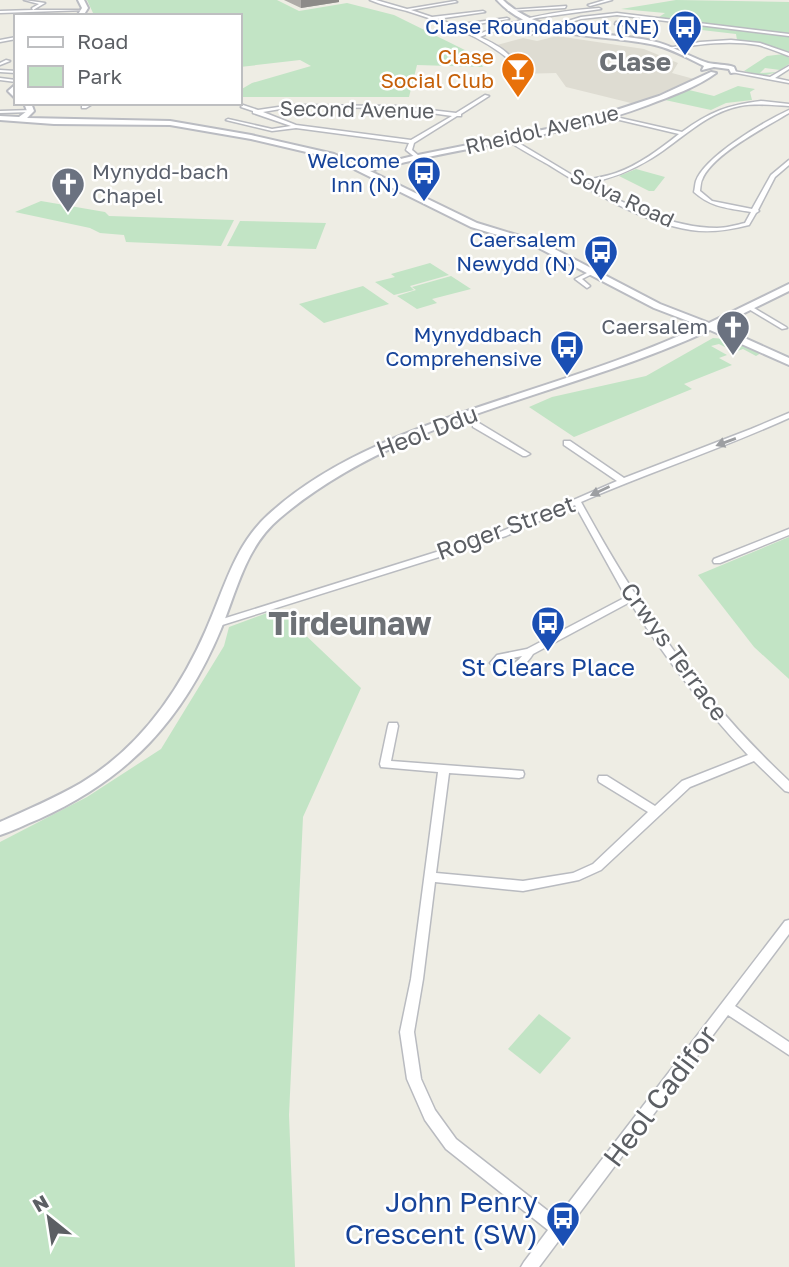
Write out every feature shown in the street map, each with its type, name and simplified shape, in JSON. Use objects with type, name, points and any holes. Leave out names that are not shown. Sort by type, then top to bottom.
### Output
[{"type":"street","points":[[26,0],[43,3],[31,10]]},
{"type":"street","points":[[0,12],[31,10],[83,13],[81,0]]},
{"type":"street","points":[[372,0],[408,9],[476,37],[506,54],[513,61],[514,68]]},
{"type":"street","points":[[500,0],[509,10],[554,27],[649,42],[670,48],[712,69],[789,82]]},
{"type":"street","points":[[476,37],[491,29],[610,0]]},
{"type":"street","points":[[408,9],[455,2]]},
{"type":"street","points":[[509,10],[599,9]]},
{"type":"street","points":[[48,14],[51,11]]},
{"type":"street","points":[[431,18],[483,12]]},
{"type":"street","points":[[528,34],[603,15],[631,14],[789,34]]},
{"type":"street","points":[[452,27],[523,17]]},
{"type":"street","points":[[637,32],[660,18]]},
{"type":"street","points":[[616,23],[622,21]]},
{"type":"street","points":[[609,23],[645,27]]},
{"type":"street","points":[[2,40],[12,45]]},
{"type":"street","points":[[670,48],[733,42],[766,46],[789,55]]},
{"type":"street","points":[[0,64],[8,61]]},
{"type":"street","points":[[771,79],[789,68]]},
{"type":"street","name":"Rheidol Avenue","points":[[365,170],[416,156],[510,140],[609,116],[661,98],[712,69]]},
{"type":"street","points":[[243,106],[295,126],[412,142],[487,96]]},
{"type":"street","points":[[583,182],[630,169],[730,105],[756,102],[789,105]]},
{"type":"street","points":[[28,105],[31,111]]},
{"type":"street","points":[[84,107],[88,105]]},
{"type":"street","name":"Second Avenue","points":[[255,111],[292,106],[396,107],[459,115]]},
{"type":"street","points":[[0,112],[31,111]]},
{"type":"street","points":[[20,120],[31,111]]},
{"type":"street","points":[[756,211],[710,201],[697,192],[696,186],[709,164],[789,111]]},
{"type":"street","points":[[609,116],[684,134]]},
{"type":"street","points":[[0,118],[82,123],[149,121],[185,125],[322,153],[365,170],[474,225],[552,250],[657,306],[710,326],[789,362]]},
{"type":"street","points":[[228,120],[272,130],[295,126]]},
{"type":"street","name":"Solva Road","points":[[510,140],[632,207],[693,230],[721,231],[743,227],[750,222],[773,176],[789,162]]},
{"type":"street","points":[[412,142],[409,150],[416,156]]},
{"type":"street","points":[[587,286],[578,279],[591,273]]},
{"type":"street","name":"Heol Ddu","points":[[0,829],[57,803],[98,780],[134,752],[187,681],[216,624],[241,556],[251,540],[272,517],[326,477],[407,436],[572,380],[710,326],[789,287]]},
{"type":"street","points":[[749,307],[784,328]]},
{"type":"street","name":"Roger Street","points":[[216,624],[503,534],[623,481],[787,419]]},
{"type":"street","points":[[476,425],[526,454]]},
{"type":"street","points":[[567,443],[623,481]]},
{"type":"street","points":[[580,452],[591,447]]},
{"type":"street","name":"Crwys Terrace","points":[[577,502],[598,542],[633,597],[698,691],[754,757],[789,788]]},
{"type":"street","points":[[717,561],[789,532]]},
{"type":"street","points":[[529,652],[633,597]]},
{"type":"street","points":[[393,726],[385,764],[519,774]]},
{"type":"street","points":[[430,877],[523,886],[575,877],[597,867],[686,784],[754,757]]},
{"type":"street","points":[[444,768],[407,1032],[414,1079],[430,1115],[451,1144],[559,1229]]},
{"type":"street","points":[[603,779],[655,811]]},
{"type":"street","name":"Heol Cadifor","points":[[529,1267],[789,925]]},
{"type":"street","points":[[727,1007],[789,1049]]},
{"type":"shaded area","points":[[557,36],[644,49],[678,63],[672,73],[694,79],[635,104],[566,87],[556,73],[520,74],[518,72],[523,66],[497,45],[523,38],[537,41]]},
{"type":"green space","points":[[87,0],[277,0],[299,11],[347,3],[394,15],[477,56],[483,67],[417,65],[409,97],[242,97],[242,89],[252,83],[311,66],[300,60],[242,67],[242,14],[93,13]]},
{"type":"green space","points":[[676,0],[789,2],[789,52],[737,40],[736,34],[676,27],[683,23],[659,17],[665,13],[621,9]]},
{"type":"green space","points":[[784,54],[789,58],[789,64],[780,70],[765,68],[760,73],[777,72],[763,76],[744,71],[767,56]]},
{"type":"green space","points":[[738,86],[755,89],[750,92],[752,100],[726,103],[711,110],[665,100],[689,90],[714,96]]},
{"type":"green space","points":[[636,169],[665,177],[654,191],[649,191],[619,176]]},
{"type":"green space","points":[[41,201],[105,212],[109,216],[234,220],[221,246],[126,242],[124,235],[100,233],[90,228],[15,212]]},
{"type":"green space","points":[[240,221],[326,223],[316,249],[227,246]]},
{"type":"green space","points":[[430,263],[449,275],[410,286],[414,290],[394,295],[375,282],[395,277],[391,274]]},
{"type":"green space","points":[[451,276],[471,289],[432,299],[437,303],[417,309],[397,296],[416,290],[412,287]]},
{"type":"green space","points":[[363,286],[389,304],[324,323],[299,304]]},
{"type":"green space","points":[[713,338],[725,339],[761,353],[756,356],[743,349],[735,352],[719,344],[711,346],[727,355],[719,358],[732,365],[684,384],[692,389],[574,437],[529,407],[552,397],[646,376]]},
{"type":"green space","points":[[789,537],[789,679],[754,647],[698,575]]},
{"type":"green space","points":[[278,609],[361,688],[303,817],[289,1115],[295,1267],[0,1267],[0,842],[87,797],[161,749],[224,646],[229,627]]},
{"type":"green space","points":[[539,1014],[571,1038],[540,1074],[508,1049]]},
{"type":"place","name":"Clase Roundabout (NE)","points":[[685,57]]},
{"type":"place","name":"Clase Social Club","points":[[518,99]]},
{"type":"place","name":"Welcome Inn (N)","points":[[424,203]]},
{"type":"place","name":"Mynydd-bach Chapel","points":[[68,214]]},
{"type":"place","name":"Caersalem Newydd (N)","points":[[601,282]]},
{"type":"place","name":"Caersalem","points":[[733,357]]},
{"type":"place","name":"Mynyddbach Comprehensive","points":[[567,377]]},
{"type":"place","name":"St Clears Place","points":[[548,653]]},
{"type":"place","name":"John Penry Crescent (SW)","points":[[563,1248]]},
{"type":"district","name":"Clase","points":[[635,62]]},
{"type":"district","name":"Tirdeunaw","points":[[350,624]]}]
